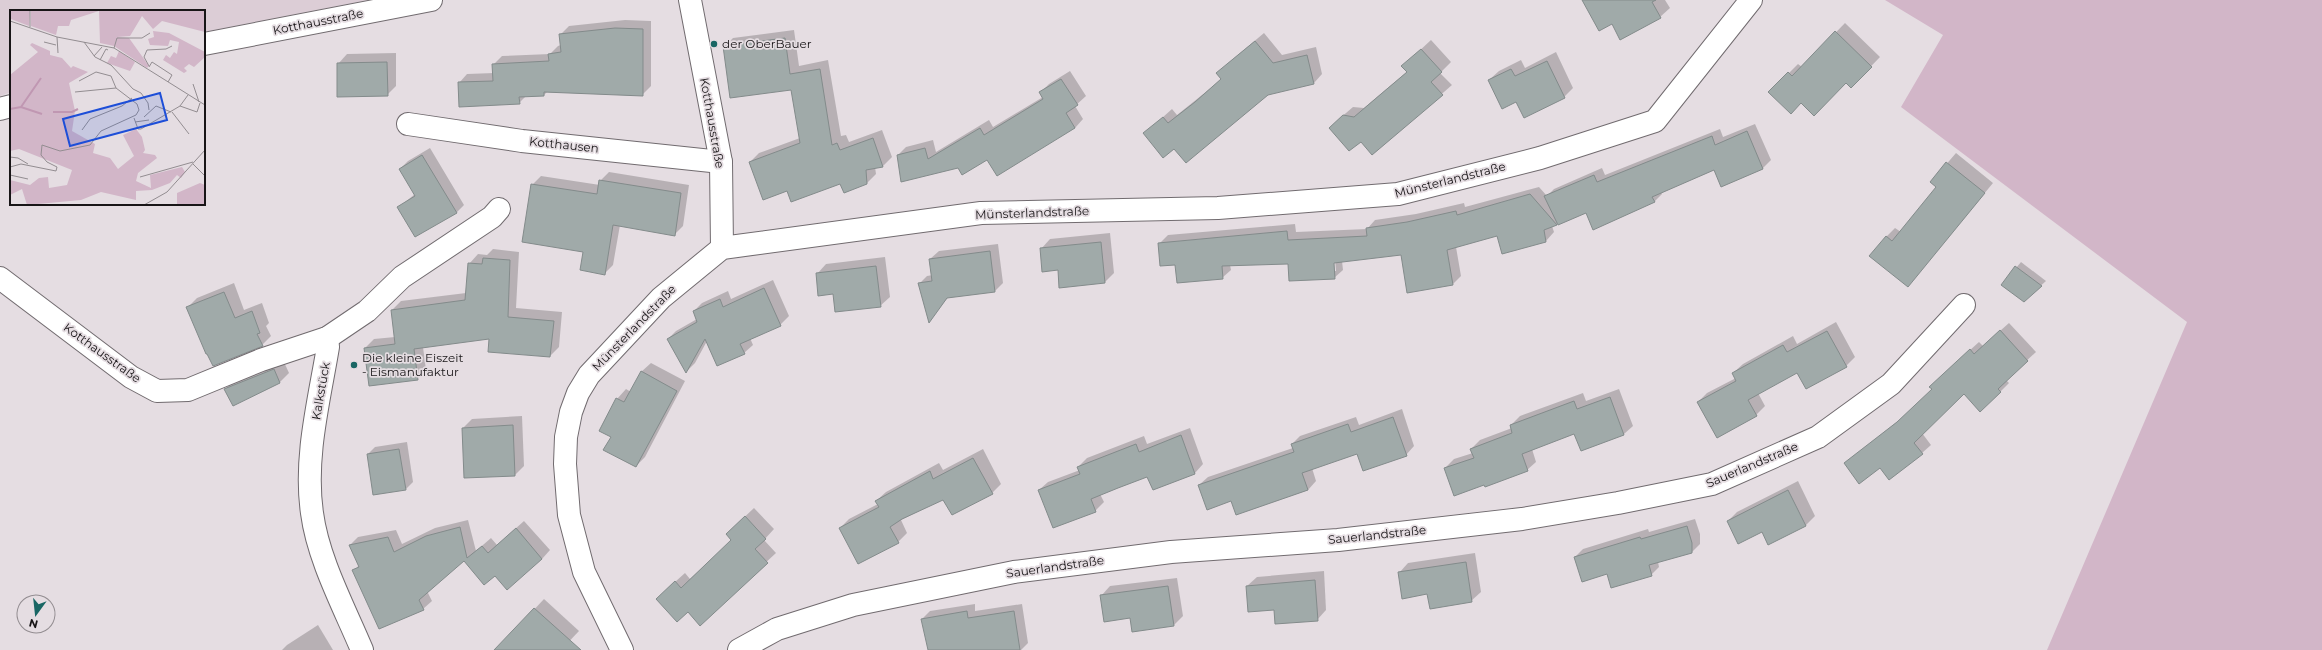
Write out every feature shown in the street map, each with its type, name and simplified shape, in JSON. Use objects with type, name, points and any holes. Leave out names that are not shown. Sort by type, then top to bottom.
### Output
[{"type":"street","name":"Kotthausstraße","points":[[205,44],[431,0]]},
{"type":"street","name":"Kotthausstraße","points":[[690,0],[721,162],[722,248]]},
{"type":"street","name":"Münsterlandstraße","points":[[622,650],[584,572],[569,514],[565,464],[566,437],[571,412],[578,393],[589,375],[661,298],[722,248],[981,213],[1218,208],[1398,194],[1540,158],[1655,121],[1751,0]]},
{"type":"street","points":[[0,110],[10,106]]},
{"type":"street","name":"Kotthausen","points":[[408,124],[522,141],[721,162]]},
{"type":"street","points":[[328,342],[367,311],[402,277],[492,217],[498,208]]},
{"type":"street","name":"Kotthausstraße","points":[[0,278],[131,377],[157,391],[188,390],[261,360],[328,342]]},
{"type":"street","name":"Sauerlandstraße","points":[[738,650],[776,629],[853,605],[1014,572],[1171,552],[1338,540],[1522,519],[1618,503],[1712,484],[1818,437],[1891,384],[1964,305]]},
{"type":"street","name":"Kalkstück","points":[[328,342],[311,449],[312,513],[320,548],[362,650]]},
{"type":"shaded area","points":[[0,0],[368,0],[205,32],[205,10],[10,10],[10,92],[0,96]]},
{"type":"shaded area","points":[[1885,0],[2322,0],[2322,650],[2047,650],[2187,322],[1901,107],[1943,35]]},
{"type":"building","points":[[1582,0],[1656,0],[1652,2],[1661,18],[1620,40],[1612,24],[1599,31]]},
{"type":"building","points":[[615,28],[643,29],[643,96],[544,92],[544,96],[519,97],[520,104],[459,107],[458,82],[493,81],[492,64],[549,61],[548,54],[561,52],[559,34]]},
{"type":"building","points":[[1835,31],[1872,67],[1851,88],[1846,83],[1814,116],[1801,103],[1791,114],[1768,92],[1788,72],[1792,76]]},
{"type":"building","points":[[785,38],[790,74],[820,69],[832,145],[837,143],[840,150],[873,138],[883,167],[866,170],[867,184],[844,193],[840,184],[791,202],[787,191],[763,200],[749,162],[800,143],[791,90],[730,98],[723,46]]},
{"type":"building","points":[[1255,41],[1273,63],[1307,55],[1314,84],[1268,95],[1186,163],[1174,149],[1163,158],[1143,133],[1163,117],[1168,123],[1195,102],[1221,79],[1216,73]]},
{"type":"building","points":[[1421,49],[1442,72],[1431,82],[1443,95],[1372,155],[1361,142],[1349,151],[1329,128],[1343,115],[1354,117],[1407,72],[1401,66]]},
{"type":"building","points":[[1547,61],[1565,98],[1524,118],[1516,102],[1502,109],[1488,80],[1511,69],[1515,76]]},
{"type":"building","points":[[387,62],[388,96],[337,97],[337,63]]},
{"type":"building","points":[[1061,79],[1078,105],[1066,113],[1075,128],[997,176],[987,160],[962,175],[958,168],[901,182],[897,155],[925,148],[928,159],[980,128],[984,135],[1043,99],[1039,92]]},
{"type":"building","points":[[1747,131],[1763,169],[1721,187],[1714,170],[1652,197],[1655,202],[1593,230],[1586,213],[1558,225],[1544,196],[1594,175],[1597,182],[1712,136],[1715,145]]},
{"type":"building","points":[[422,155],[457,213],[415,237],[397,207],[415,196],[399,169]]},
{"type":"building","points":[[1946,162],[1985,193],[1908,287],[1869,256],[1886,236],[1892,241],[1936,187],[1930,182]]},
{"type":"building","points":[[599,180],[681,193],[675,236],[613,225],[605,275],[580,270],[583,252],[522,242],[531,184],[597,194]]},
{"type":"building","points":[[1530,194],[1557,225],[1544,230],[1546,242],[1502,254],[1497,236],[1447,250],[1453,285],[1407,293],[1401,255],[1334,263],[1335,279],[1289,281],[1288,264],[1222,266],[1223,279],[1177,283],[1175,265],[1160,266],[1158,243],[1287,231],[1288,240],[1367,236],[1366,228],[1407,222],[1456,211],[1457,215]]},
{"type":"building","points":[[1101,242],[1105,283],[1059,288],[1058,270],[1042,272],[1040,248]]},
{"type":"building","points":[[990,251],[995,292],[947,298],[929,323],[918,283],[932,281],[929,259]]},
{"type":"building","points":[[483,258],[510,260],[508,317],[554,321],[550,357],[488,352],[489,339],[414,349],[418,380],[369,386],[364,348],[395,344],[391,310],[465,300],[468,263],[482,264]]},
{"type":"building","points":[[876,266],[881,307],[835,312],[833,294],[818,296],[816,273]]},
{"type":"building","points":[[2015,266],[2042,286],[2024,302],[2001,285]]},
{"type":"building","points":[[764,288],[781,326],[740,344],[745,354],[717,366],[705,339],[686,373],[667,339],[697,322],[693,311],[720,299],[723,307]]},
{"type":"building","points":[[224,292],[235,318],[252,311],[260,333],[257,334],[263,346],[213,366],[206,354],[186,307]]},
{"type":"building","points":[[2000,330],[2028,361],[1998,389],[2001,392],[1980,412],[1964,394],[1914,443],[1923,454],[1889,480],[1880,468],[1859,484],[1844,463],[1897,422],[1932,389],[1929,387],[1970,349],[1974,354]]},
{"type":"building","points":[[1827,331],[1847,367],[1806,389],[1797,373],[1748,400],[1757,416],[1717,438],[1697,402],[1736,381],[1732,373],[1783,345],[1787,352]]},
{"type":"building","points":[[274,369],[280,383],[233,406],[224,389]]},
{"type":"building","points":[[641,371],[677,391],[636,467],[603,450],[611,437],[599,431],[616,398],[624,402]]},
{"type":"building","points":[[1610,397],[1624,435],[1581,451],[1574,434],[1522,454],[1528,471],[1485,487],[1484,485],[1454,496],[1444,468],[1474,458],[1470,449],[1512,433],[1510,425],[1574,401],[1577,409]]},
{"type":"building","points":[[1393,417],[1407,456],[1363,471],[1357,454],[1302,473],[1308,490],[1236,515],[1231,501],[1207,510],[1198,485],[1294,452],[1291,444],[1348,424],[1351,432]]},
{"type":"building","points":[[513,425],[515,476],[464,478],[462,428]]},
{"type":"building","points":[[1181,435],[1195,474],[1153,490],[1147,477],[1118,488],[1091,499],[1096,512],[1053,528],[1038,490],[1080,474],[1077,467],[1136,444],[1139,452]]},
{"type":"building","points":[[399,449],[406,490],[373,495],[367,454]]},
{"type":"building","points":[[973,458],[993,494],[952,515],[943,500],[902,519],[890,527],[899,543],[858,564],[839,528],[879,507],[875,501],[930,471],[933,479]]},
{"type":"building","points":[[1788,490],[1806,526],[1768,545],[1762,532],[1738,544],[1727,521]]},
{"type":"building","points":[[745,516],[766,539],[755,549],[768,563],[700,626],[688,612],[677,622],[656,599],[675,581],[681,588],[731,540],[726,534]]},
{"type":"building","points":[[1687,526],[1692,543],[1692,553],[1649,565],[1652,576],[1611,588],[1607,574],[1582,582],[1574,557],[1640,537],[1641,539]]},
{"type":"building","points":[[460,527],[467,558],[482,546],[488,553],[516,528],[542,559],[507,590],[495,576],[484,585],[464,561],[419,600],[424,610],[379,629],[352,570],[359,567],[349,545],[388,537],[394,552],[426,536]]},
{"type":"building","points":[[1466,562],[1472,602],[1430,609],[1427,594],[1402,599],[1398,572]]},
{"type":"building","points":[[1315,580],[1318,621],[1275,624],[1274,610],[1248,612],[1246,586]]},
{"type":"building","points":[[1168,586],[1174,626],[1132,632],[1130,618],[1104,622],[1100,595]]},
{"type":"building","points":[[534,608],[581,650],[494,650]]},
{"type":"building","points":[[967,611],[968,618],[1014,611],[1020,650],[928,650],[921,619]]},
{"type":"place","name":"der OberBauer","points":[[714,44]]},
{"type":"place","name":"Die kleine Eiszeit - Eismanufaktur","points":[[354,365]]}]
